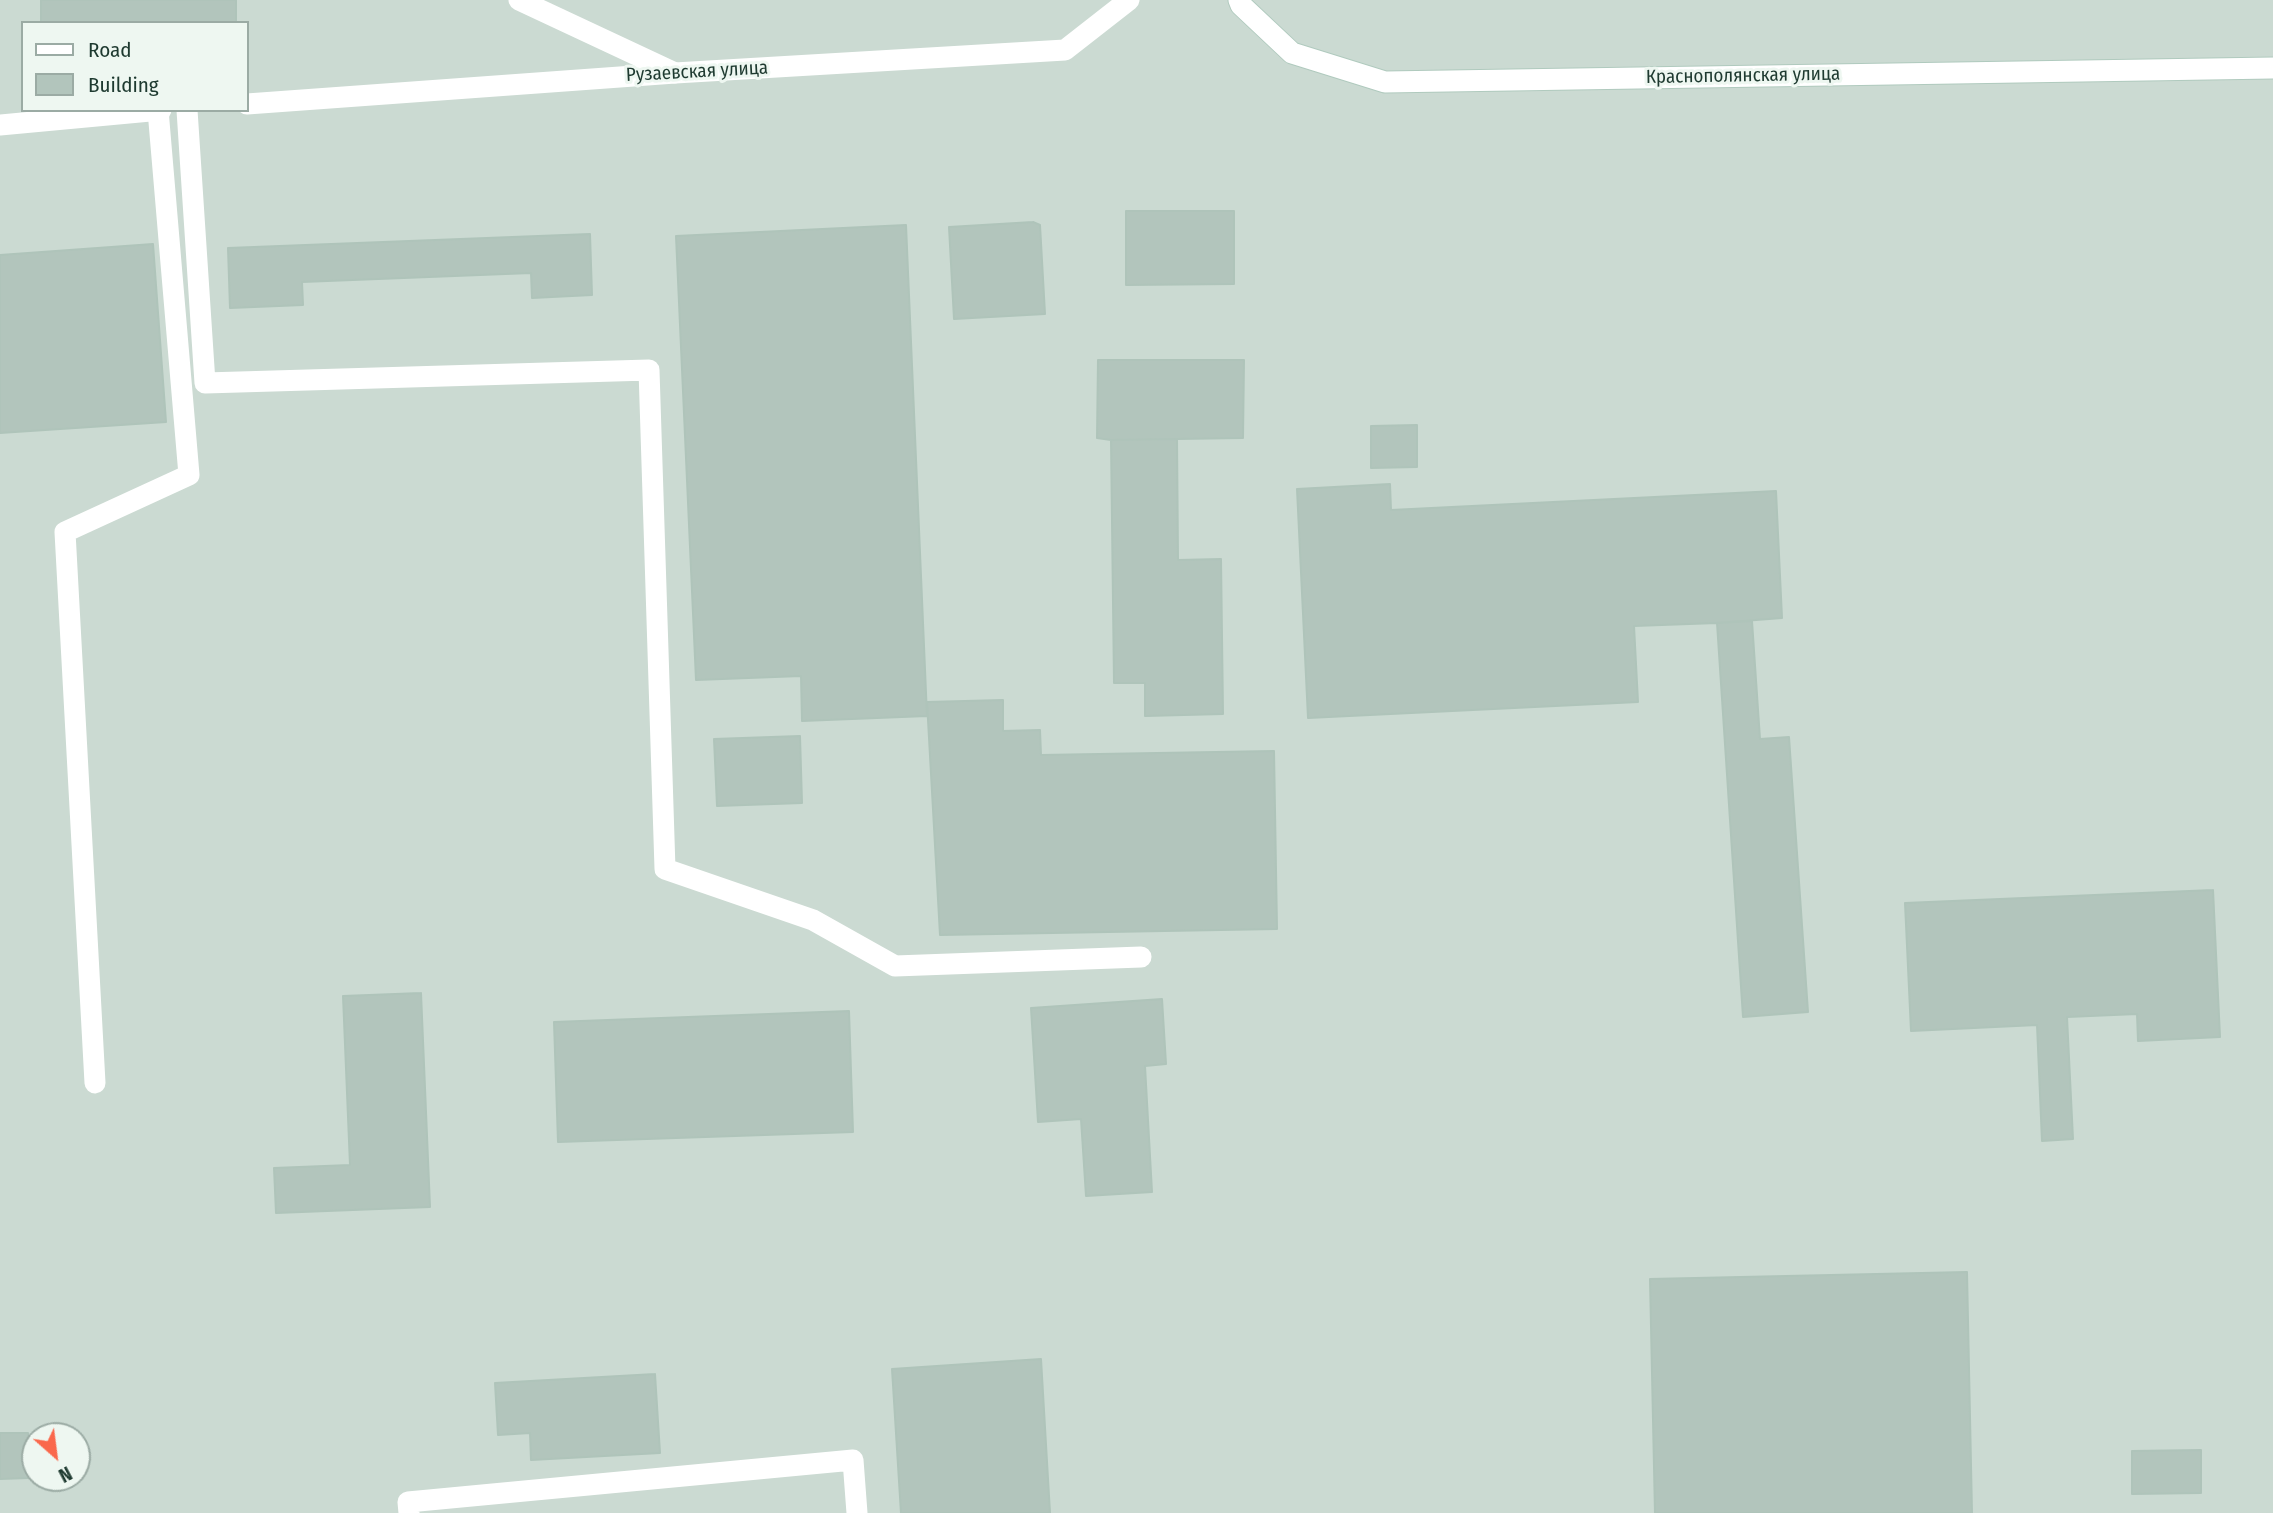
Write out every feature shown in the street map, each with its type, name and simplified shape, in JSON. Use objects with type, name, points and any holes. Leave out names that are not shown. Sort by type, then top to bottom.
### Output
[{"type":"street","points":[[519,0],[675,72]]},
{"type":"street","name":"Рузаевская улица","points":[[248,104],[675,72],[1066,51],[1129,0]]},
{"type":"street","name":"Краснополянская улица","points":[[1239,0],[1241,5],[1292,53],[1385,82],[2273,68]]},
{"type":"street","points":[[0,125],[138,112]]},
{"type":"street","points":[[94,1083],[65,532],[189,475],[159,112]]},
{"type":"street","points":[[187,112],[205,383],[649,370],[666,869],[813,920],[895,966],[1141,957]]},
{"type":"street","points":[[409,1513],[408,1502],[853,1460],[857,1513]]},
{"type":"shaded area","points":[[0,0],[2273,0],[2273,1513],[0,1513]]},
{"type":"building","points":[[41,0],[236,0],[236,21],[41,21]]},
{"type":"building","points":[[1126,211],[1234,211],[1234,284],[1126,285]]},
{"type":"building","points":[[1033,222],[1040,225],[1045,314],[954,319],[949,227]]},
{"type":"building","points":[[906,225],[927,716],[802,721],[801,676],[696,680],[676,236]]},
{"type":"building","points":[[590,234],[592,295],[532,298],[531,273],[302,282],[303,305],[230,308],[228,248]]},
{"type":"building","points":[[153,244],[166,422],[0,433],[0,255]]},
{"type":"building","points":[[1098,360],[1244,360],[1243,438],[1097,438]]},
{"type":"building","points":[[1417,425],[1417,467],[1371,468],[1371,426]]},
{"type":"building","points":[[1177,439],[1178,560],[1221,559],[1223,714],[1145,716],[1145,683],[1114,683],[1111,440]]},
{"type":"building","points":[[1390,484],[1391,510],[1776,491],[1782,618],[1634,626],[1638,702],[1308,718],[1297,489]]},
{"type":"building","points":[[1752,621],[1760,739],[1789,737],[1808,1012],[1743,1017],[1717,623]]},
{"type":"building","points":[[1003,700],[1003,731],[1040,730],[1041,755],[1274,751],[1277,929],[940,935],[927,702]]},
{"type":"building","points":[[800,736],[802,803],[717,806],[714,739]]},
{"type":"building","points":[[2213,890],[2220,1037],[2138,1041],[2137,1014],[2067,1017],[2073,1139],[2042,1141],[2037,1025],[1911,1031],[1905,903]]},
{"type":"building","points":[[421,993],[430,1207],[276,1213],[274,1168],[350,1165],[343,996]]},
{"type":"building","points":[[1162,999],[1166,1064],[1145,1066],[1152,1192],[1086,1196],[1081,1119],[1038,1122],[1031,1008]]},
{"type":"building","points":[[849,1011],[853,1132],[558,1142],[554,1022]]},
{"type":"building","points":[[1967,1272],[1972,1513],[1655,1513],[1650,1279]]},
{"type":"building","points":[[1041,1359],[1050,1513],[901,1513],[892,1369]]},
{"type":"building","points":[[655,1374],[660,1453],[531,1460],[530,1433],[498,1435],[495,1383]]},
{"type":"building","points":[[0,1433],[21,1433],[21,1478],[0,1479]]},
{"type":"building","points":[[2201,1450],[2201,1493],[2132,1494],[2132,1451]]}]
